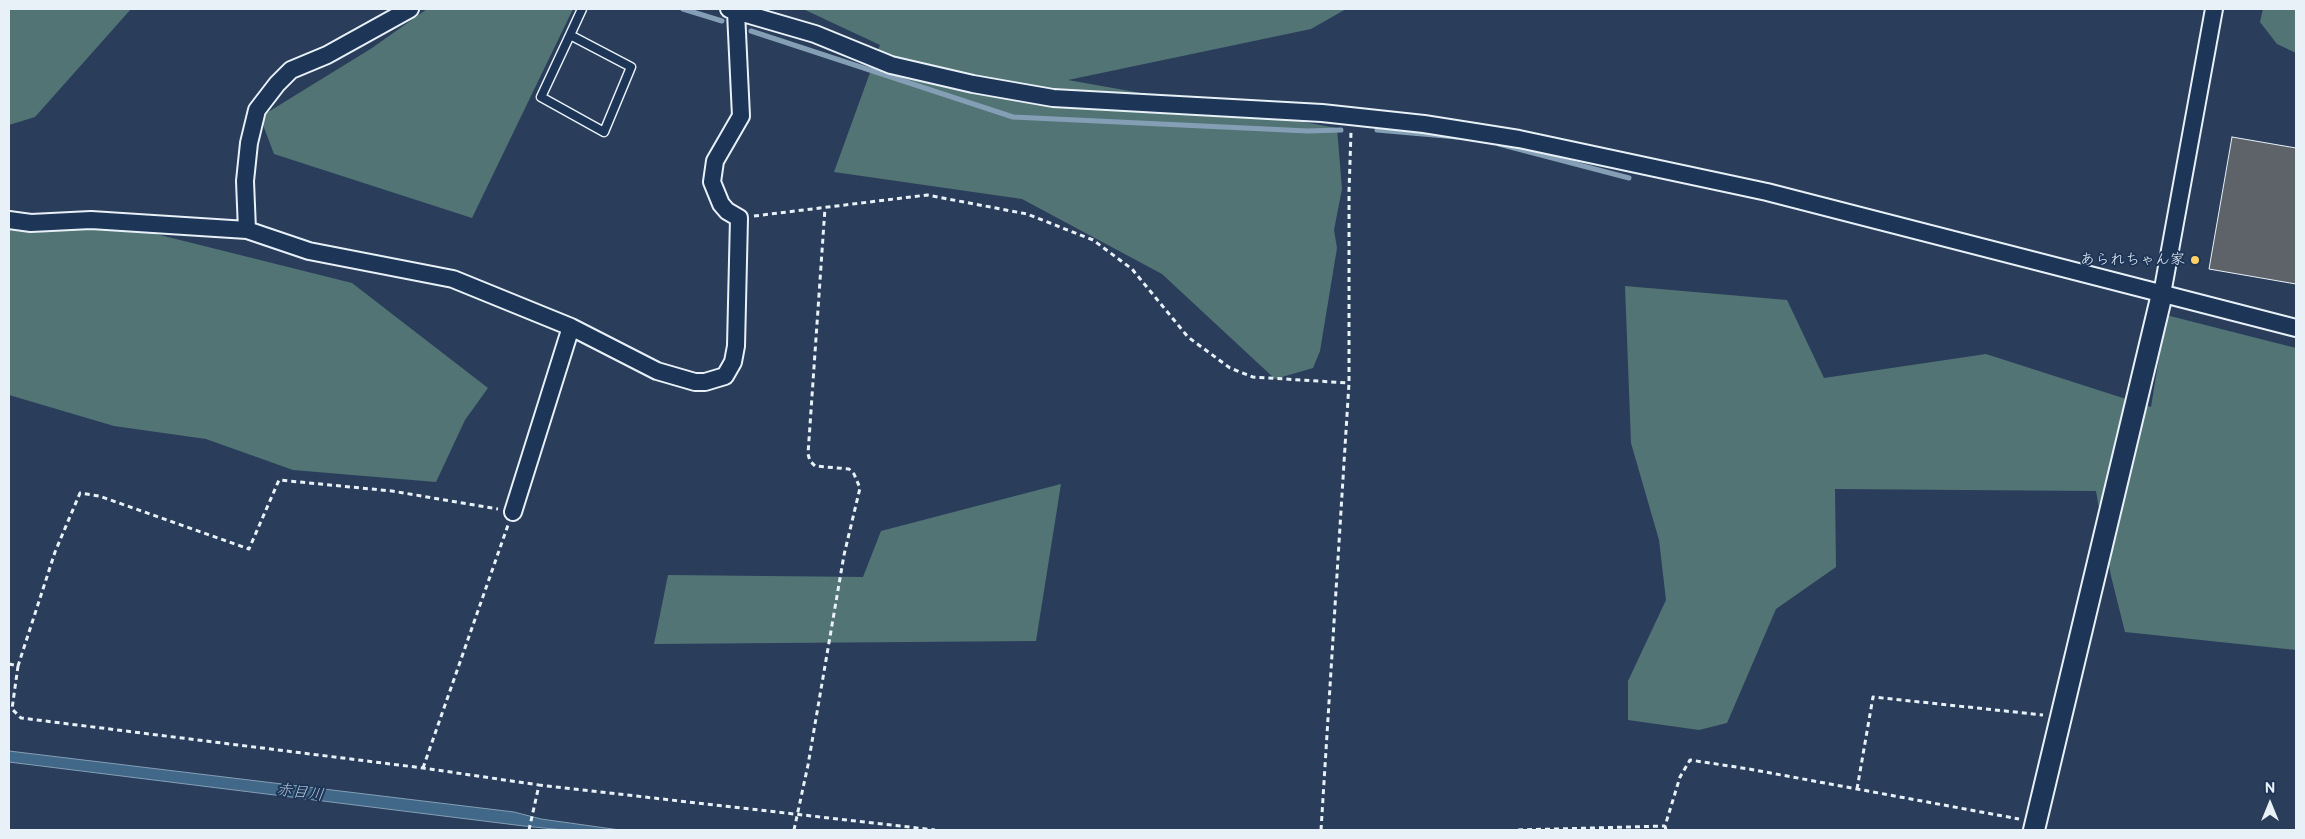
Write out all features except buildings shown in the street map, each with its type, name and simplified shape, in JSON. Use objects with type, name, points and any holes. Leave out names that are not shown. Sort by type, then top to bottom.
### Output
[{"type":"street","points":[[247,230],[245,181],[249,143],[257,110],[277,84],[291,70],[327,55],[410,9]]},
{"type":"street","points":[[2035,826],[2162,294],[2214,9]]},
{"type":"street","points":[[9,220],[31,223],[91,220],[247,230],[309,251],[453,279],[571,327],[657,371],[695,382],[705,382],[725,376],[733,362],[736,346],[739,218],[727,212],[721,204],[712,182],[715,160],[741,116],[733,10],[815,34],[891,65],[973,84],[1053,98],[1352,117],[1424,124],[1519,139],[1757,190],[1931,233],[2296,328]]},
{"type":"street","points":[[513,512],[571,327]]},
{"type":"lane","points":[[570,34],[631,67],[604,132],[541,97],[570,34],[582,9]]},
{"type":"path","points":[[1321,830],[1349,383],[1349,192],[1352,117]]},
{"type":"path","points":[[739,218],[927,195],[1027,214],[1093,240],[1132,269],[1188,337],[1230,368],[1253,377],[1349,383]]},
{"type":"path","points":[[794,829],[808,765],[844,555],[860,488],[854,474],[849,469],[815,466],[810,461],[808,454],[825,208]]},
{"type":"path","points":[[422,768],[513,512],[392,491],[278,480],[249,548],[99,496],[80,493],[55,552],[18,666],[12,709],[21,718],[422,768],[538,785],[935,830]]},
{"type":"path","points":[[9,664],[18,666]]},
{"type":"path","points":[[1856,789],[1873,697],[2061,717]]},
{"type":"path","points":[[1518,830],[1665,828],[1680,777],[1690,760],[1856,789],[2035,826]]},
{"type":"path","points":[[528,830],[538,785]]},
{"type":"green space","points":[[9,9],[131,9],[35,117],[9,125]]},
{"type":"green space","points":[[427,9],[573,9],[472,218],[274,154],[260,117],[372,48]]},
{"type":"green space","points":[[803,9],[1346,9],[1311,29],[1068,80],[1337,128],[1342,189],[1334,230],[1337,248],[1320,351],[1313,368],[1275,379],[1162,274],[1022,199],[834,172],[880,45]]},
{"type":"green space","points":[[2263,9],[2296,9],[2296,53],[2277,44],[2260,22]]},
{"type":"green space","points":[[9,212],[148,232],[352,283],[488,388],[465,420],[436,482],[293,470],[206,439],[114,426],[9,395]]},
{"type":"green space","points":[[1625,286],[1787,300],[1824,378],[1986,354],[2151,407],[2166,315],[2296,348],[2296,650],[2125,632],[2111,576],[2096,491],[1835,489],[1836,567],[1776,609],[1727,723],[1699,730],[1628,720],[1628,681],[1666,600],[1659,540],[1631,443]]},
{"type":"green space","points":[[1061,484],[1036,641],[654,644],[668,575],[863,577],[881,531]]},
{"type":"water","name":"赤目川","points":[[9,751],[514,812],[541,819],[620,830],[564,830],[524,826],[9,762]]},
{"type":"waterway","points":[[683,9],[722,21]]},
{"type":"waterway","points":[[751,31],[1013,117],[1308,131],[1341,130]]},
{"type":"waterway","points":[[1377,130],[1457,137]]},
{"type":"waterway","points":[[1499,144],[1629,178]]},
{"type":"place","name":"あられちゃん家","points":[[2195,260]]}]
